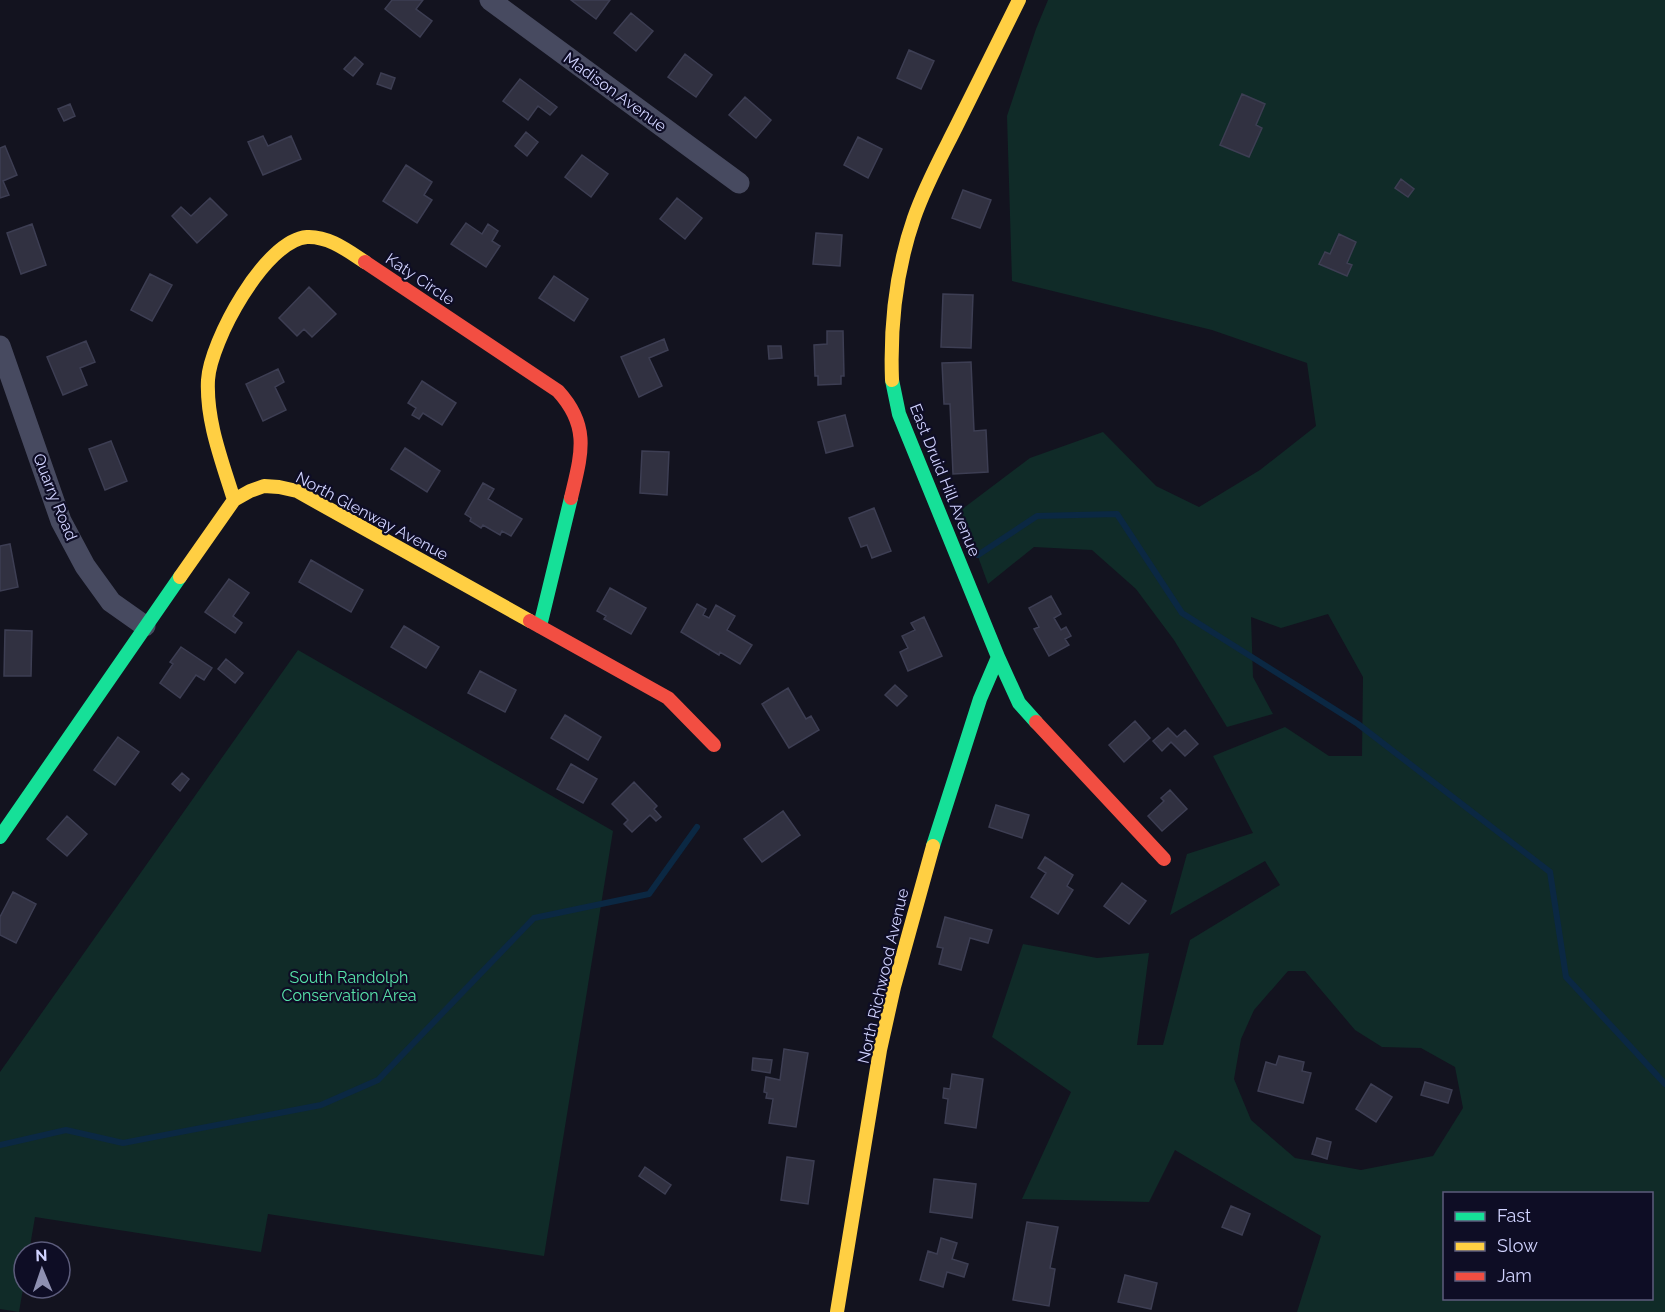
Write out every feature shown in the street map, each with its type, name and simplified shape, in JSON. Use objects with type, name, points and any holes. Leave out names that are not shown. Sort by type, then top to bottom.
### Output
[{"type":"street","name":"Madison Avenue","points":[[490,0],[739,183]]},
{"type":"street","name":"East Druid Hill Avenue","points":[[1019,0],[928,183],[915,218],[904,253],[897,289],[891,350],[892,381],[899,414],[1019,703],[1164,859]]},
{"type":"street","name":"Katy Circle","points":[[234,500],[208,393],[210,363],[226,324],[261,269],[272,257],[294,241],[311,237],[326,239],[339,245],[558,391],[571,404],[579,421],[582,438],[581,456],[540,626]]},
{"type":"street","name":"Quarry Road","points":[[0,346],[61,521],[85,567],[111,602],[145,626]]},
{"type":"street","name":"North Glenway Avenue","points":[[0,837],[234,500],[248,490],[264,486],[280,486],[297,491],[668,698],[714,745]]},
{"type":"street","name":"North Richwood Avenue","points":[[837,1312],[880,1050],[894,987],[910,923],[947,801],[980,699],[998,657]]},
{"type":"green space","points":[[1048,0],[1665,0],[1665,1312],[1297,1312],[1321,1236],[1175,1150],[1149,1202],[1022,1199],[1071,1092],[992,1037],[1023,944],[1097,958],[1149,953],[1137,1045],[1163,1045],[1190,940],[1280,885],[1265,861],[1170,915],[1187,854],[1253,833],[1213,756],[1285,727],[1329,756],[1362,756],[1363,677],[1328,614],[1281,628],[1251,617],[1253,677],[1273,714],[1227,727],[1174,640],[1136,589],[1092,550],[1034,547],[988,584],[961,510],[1030,458],[1103,432],[1156,486],[1199,507],[1260,470],[1316,426],[1307,363],[1212,330],[1012,281],[1007,116]],"holes":[[[1288,971],[1305,971],[1355,1030],[1382,1047],[1421,1048],[1455,1067],[1463,1108],[1433,1156],[1361,1170],[1295,1158],[1251,1120],[1234,1079],[1241,1039],[1254,1010]]]},
{"type":"green space","name":"South Randolph Conservation Area","points":[[298,650],[613,831],[544,1256],[268,1214],[261,1252],[35,1217],[31,1240],[12,1240],[12,1300],[21,1300],[19,1312],[0,1309],[0,1072]]},
{"type":"building","points":[[392,0],[423,0],[416,9],[432,21],[420,37],[385,9]]},
{"type":"building","points":[[571,0],[610,0],[596,19]]},
{"type":"building","points":[[631,13],[653,31],[636,51],[614,33]]},
{"type":"building","points":[[909,50],[934,61],[921,89],[897,78]]},
{"type":"building","points":[[685,54],[712,75],[696,97],[668,77]]},
{"type":"building","points":[[355,57],[363,64],[353,76],[344,69]]},
{"type":"building","points":[[381,73],[395,78],[391,89],[377,84]]},
{"type":"building","points":[[520,79],[557,107],[550,115],[538,106],[528,120],[503,101]]},
{"type":"building","points":[[1242,94],[1265,104],[1256,125],[1262,128],[1249,157],[1220,145]]},
{"type":"building","points":[[745,97],[771,120],[756,138],[729,115]]},
{"type":"building","points":[[70,104],[75,116],[64,121],[58,109]]},
{"type":"building","points":[[526,132],[538,142],[527,156],[515,146]]},
{"type":"building","points":[[263,136],[268,146],[291,136],[301,159],[263,175],[248,142]]},
{"type":"building","points":[[858,137],[882,149],[868,178],[844,165]]},
{"type":"building","points":[[5,146],[17,175],[3,181],[9,195],[0,198],[0,148]]},
{"type":"building","points":[[582,155],[608,174],[591,197],[565,177]]},
{"type":"building","points":[[406,165],[432,182],[424,195],[432,200],[417,223],[383,201]]},
{"type":"building","points":[[1401,179],[1414,189],[1408,197],[1395,188]]},
{"type":"building","points":[[963,190],[991,200],[980,228],[952,218]]},
{"type":"building","points":[[210,198],[227,215],[197,243],[172,216],[181,207],[191,216]]},
{"type":"building","points":[[677,198],[702,218],[685,239],[660,219]]},
{"type":"building","points":[[466,223],[482,234],[488,224],[498,231],[492,241],[500,246],[486,267],[451,244]]},
{"type":"building","points":[[32,224],[46,265],[21,274],[7,233]]},
{"type":"building","points":[[816,233],[842,235],[840,266],[813,264]]},
{"type":"building","points":[[1339,234],[1356,242],[1347,263],[1352,265],[1347,276],[1319,264],[1325,252],[1330,254]]},
{"type":"building","points":[[150,274],[172,285],[152,321],[131,310]]},
{"type":"building","points":[[554,276],[588,299],[574,321],[539,298]]},
{"type":"building","points":[[309,287],[336,314],[312,337],[304,329],[297,336],[279,318]]},
{"type":"building","points":[[943,294],[973,295],[971,348],[941,347]]},
{"type":"building","points":[[827,331],[843,331],[844,376],[841,376],[841,384],[818,385],[818,376],[815,376],[814,345],[827,344]]},
{"type":"building","points":[[664,339],[668,350],[649,358],[662,386],[639,397],[621,357]]},
{"type":"building","points":[[86,341],[95,362],[80,368],[87,385],[63,395],[47,357]]},
{"type":"building","points":[[768,346],[781,346],[782,358],[769,359]]},
{"type":"building","points":[[971,362],[974,431],[986,430],[988,472],[953,474],[950,404],[944,404],[942,363]]},
{"type":"building","points":[[278,369],[284,382],[275,387],[286,410],[263,421],[246,384]]},
{"type":"building","points":[[422,381],[456,403],[442,425],[423,413],[419,419],[412,415],[416,408],[408,403]]},
{"type":"building","points":[[845,415],[853,446],[826,453],[818,422]]},
{"type":"building","points":[[111,441],[127,481],[105,490],[89,449]]},
{"type":"building","points":[[405,448],[440,471],[427,492],[391,469]]},
{"type":"building","points":[[642,451],[669,452],[667,495],[640,493]]},
{"type":"building","points":[[483,483],[494,489],[488,499],[522,519],[511,536],[502,531],[500,535],[483,525],[481,528],[470,521],[471,518],[465,514]]},
{"type":"building","points":[[874,508],[891,551],[872,558],[867,545],[861,547],[849,518]]},
{"type":"building","points":[[10,544],[18,587],[0,591],[0,546]]},
{"type":"building","points":[[311,560],[363,590],[351,612],[299,582]]},
{"type":"building","points":[[229,579],[249,593],[233,616],[242,623],[235,633],[205,612]]},
{"type":"building","points":[[610,588],[646,608],[631,634],[604,619],[606,616],[597,611]]},
{"type":"building","points":[[1051,596],[1061,614],[1054,618],[1061,630],[1066,627],[1071,636],[1065,639],[1069,645],[1049,656],[1034,629],[1039,627],[1029,608]]},
{"type":"building","points":[[697,604],[706,609],[703,615],[709,618],[716,605],[735,616],[727,630],[752,645],[740,664],[720,652],[719,655],[681,632]]},
{"type":"building","points":[[924,617],[942,656],[908,671],[900,652],[908,648],[902,636],[915,630],[911,623]]},
{"type":"building","points":[[404,626],[439,647],[426,668],[391,647]]},
{"type":"building","points":[[5,630],[32,631],[31,676],[4,676]]},
{"type":"building","points":[[181,647],[212,668],[204,680],[196,675],[180,698],[160,683],[173,664],[170,662]]},
{"type":"building","points":[[226,659],[243,673],[235,683],[218,669]]},
{"type":"building","points":[[480,671],[516,690],[505,712],[468,693]]},
{"type":"building","points":[[895,685],[907,696],[897,706],[885,695]]},
{"type":"building","points":[[788,688],[806,719],[811,716],[819,730],[789,748],[762,704]]},
{"type":"building","points":[[565,715],[601,737],[588,760],[551,738]]},
{"type":"building","points":[[1135,721],[1150,738],[1124,762],[1109,745]]},
{"type":"building","points":[[1168,728],[1177,737],[1185,730],[1198,744],[1185,756],[1171,742],[1162,751],[1153,741]]},
{"type":"building","points":[[118,737],[139,752],[115,785],[94,770]]},
{"type":"building","points":[[571,764],[597,779],[583,803],[557,789]]},
{"type":"building","points":[[182,773],[189,779],[180,791],[172,784]]},
{"type":"building","points":[[634,782],[657,806],[654,809],[661,817],[656,821],[650,815],[632,832],[624,824],[628,820],[612,804]]},
{"type":"building","points":[[1170,790],[1187,809],[1162,831],[1148,816],[1164,801],[1161,798]]},
{"type":"building","points":[[996,805],[1029,815],[1022,838],[989,827]]},
{"type":"building","points":[[783,811],[800,835],[762,862],[744,839]]},
{"type":"building","points":[[67,816],[87,834],[67,856],[47,839]]},
{"type":"building","points":[[1045,857],[1073,875],[1067,886],[1073,890],[1058,914],[1031,897],[1046,873],[1038,868]]},
{"type":"building","points":[[1122,883],[1146,901],[1129,924],[1104,906]]},
{"type":"building","points":[[13,892],[36,904],[16,943],[0,935],[0,917]]},
{"type":"building","points":[[945,917],[992,930],[988,943],[970,938],[961,970],[939,964],[943,948],[937,947]]},
{"type":"building","points":[[784,1049],[808,1053],[796,1127],[769,1123],[773,1099],[766,1098],[767,1093],[764,1092],[766,1077],[780,1080]]},
{"type":"building","points":[[1279,1056],[1304,1062],[1302,1071],[1311,1073],[1303,1103],[1258,1091],[1266,1062],[1276,1065]]},
{"type":"building","points":[[753,1058],[772,1060],[770,1073],[752,1070]]},
{"type":"building","points":[[952,1074],[983,1079],[976,1128],[945,1123],[948,1099],[943,1098],[944,1088],[950,1089]]},
{"type":"building","points":[[1425,1082],[1452,1090],[1448,1103],[1421,1095]]},
{"type":"building","points":[[1371,1084],[1392,1097],[1376,1122],[1356,1109]]},
{"type":"building","points":[[1317,1138],[1331,1142],[1327,1159],[1312,1154]]},
{"type":"building","points":[[787,1157],[814,1161],[808,1204],[781,1200]]},
{"type":"building","points":[[645,1167],[671,1185],[665,1194],[639,1176]]},
{"type":"building","points":[[934,1179],[976,1184],[972,1218],[930,1212]]},
{"type":"building","points":[[1231,1206],[1250,1214],[1242,1235],[1222,1227]]},
{"type":"building","points":[[1027,1222],[1058,1227],[1050,1268],[1055,1269],[1049,1306],[1013,1300]]},
{"type":"building","points":[[941,1238],[957,1243],[952,1259],[968,1264],[964,1277],[947,1272],[943,1287],[920,1280],[928,1251],[937,1254]]},
{"type":"building","points":[[1125,1275],[1157,1283],[1151,1309],[1118,1302]]},
{"type":"waterway","points":[[978,555],[1037,516],[1117,514],[1182,613],[1358,724],[1550,872],[1566,977],[1665,1084]]},
{"type":"waterway","points":[[0,1145],[66,1130],[123,1143],[321,1105],[378,1080],[534,918],[649,894],[697,827]]},
{"type":"traffic: fast","points":[[892,380],[899,414],[998,657],[1019,703],[1036,722]]},
{"type":"traffic: fast","points":[[540,626],[571,498]]},
{"type":"traffic: fast","points":[[0,837],[180,577]]},
{"type":"traffic: fast","points":[[933,846],[980,699],[998,657]]},
{"type":"traffic: slow","points":[[892,380],[895,298],[914,218],[923,194],[1019,0]]},
{"type":"traffic: slow","points":[[234,500],[212,426],[208,380],[218,342],[242,295],[274,255],[291,242],[307,237],[323,239],[338,245],[365,262]]},
{"type":"traffic: slow","points":[[180,577],[234,500],[264,486],[279,487],[297,491],[530,621]]},
{"type":"traffic: slow","points":[[837,1312],[880,1050],[894,987],[933,846]]},
{"type":"traffic: jam","points":[[365,262],[558,391],[575,417],[581,442],[571,498]]},
{"type":"traffic: jam","points":[[530,621],[668,698],[714,745]]},
{"type":"traffic: jam","points":[[1036,722],[1164,859]]}]
